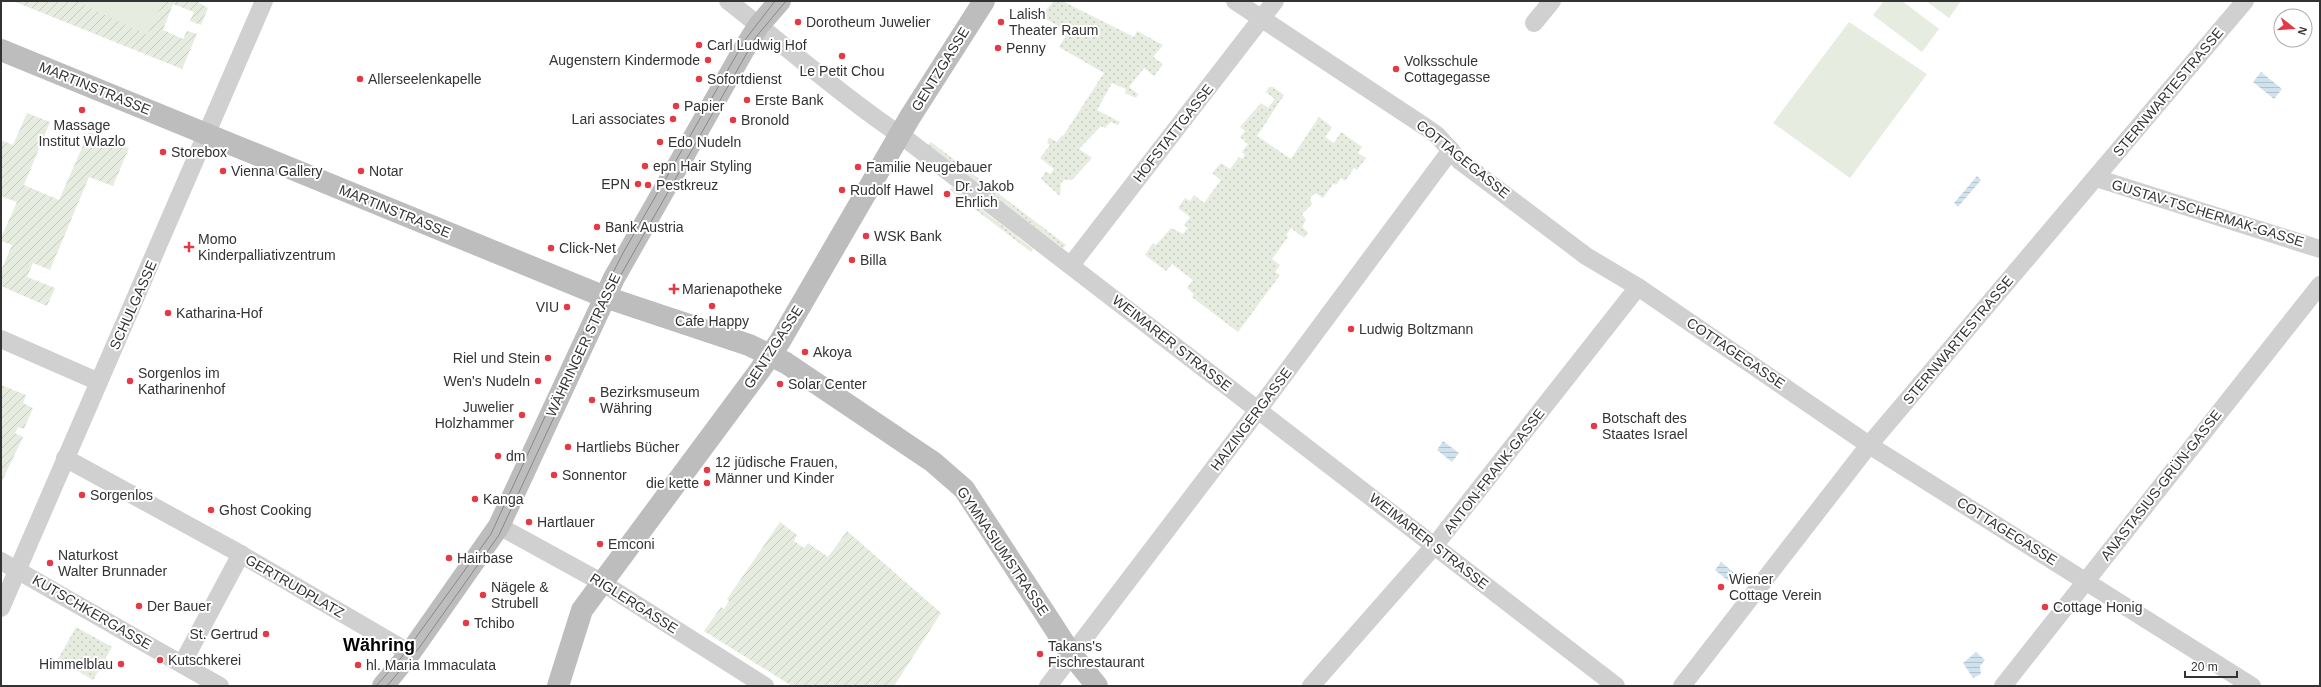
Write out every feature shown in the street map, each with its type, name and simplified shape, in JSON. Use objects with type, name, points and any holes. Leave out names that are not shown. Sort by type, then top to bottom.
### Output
[{"type":"main road","name":"WÄHRINGER STRASSE","points":[[383,686],[410,653],[499,526],[605,297],[646,219],[759,25],[780,1]]},
{"type":"main road","name":"GENTZGASSE","points":[[558,686],[582,610],[601,582],[770,354],[900,134],[984,1]]},
{"type":"main road","name":"MARTINSTRASSE","points":[[1,50],[605,297],[770,354]]},
{"type":"main road","name":"GYMNASIUMSTRASSE","points":[[770,354],[933,462],[964,489],[1072,655],[1097,686]]},
{"type":"street","name":"SCHULGASSE","points":[[4,602],[39,517],[264,1]]},
{"type":"street","name":"WEIMARER STRASSE","points":[[728,1],[759,25],[786,49],[900,134],[1616,686]]},
{"type":"street","name":"COTTAGEGASSE","points":[[1235,1],[1427,128],[1451,150],[1460,161],[1586,256],[1638,287],[1869,445],[2086,580],[2252,686]]},
{"type":"street","name":"HOFSTATTGASSE","points":[[1070,265],[1275,1]]},
{"type":"street","points":[[1534,23],[1552,1]]},
{"type":"street","name":"STERNWARTESTRASSE","points":[[1682,686],[1869,445],[2245,1]]},
{"type":"street","name":"HAIZINGERGASSE","points":[[1048,686],[1258,410],[1451,150]]},
{"type":"street","name":"GUSTAV-TSCHERMAK-GASSE","points":[[2096,178],[2320,249]]},
{"type":"street","name":"ANASTASIUS-GRÜN-GASSE","points":[[2003,686],[2320,286]]},
{"type":"street","name":"ANTON-FRANK-GASSE","points":[[1311,686],[1435,545],[1638,287]]},
{"type":"street","points":[[1,339],[98,382]]},
{"type":"street","points":[[65,458],[241,554]]},
{"type":"street","name":"RIGLERGASSE","points":[[499,526],[601,582],[765,686]]},
{"type":"street","name":"GERTRUDPLATZ","points":[[182,664],[241,554],[410,653]]},
{"type":"street","name":"KUTSCHKERGASSE","points":[[1,561],[182,664]]},
{"type":"street","points":[[182,664],[220,686]]},
{"type":"shaded area","points":[[13,1],[196,1],[208,8],[201,25],[190,21],[194,12],[173,4],[163,30],[183,39],[187,31],[197,34],[182,69]]},
{"type":"shaded area","points":[[84,1],[164,1],[147,35],[82,4]]},
{"type":"shaded area","points":[[1054,1],[1062,1],[1134,37],[1137,31],[1163,45],[1153,57],[1163,64],[1154,76],[1144,68],[1129,87],[1138,94],[1136,98],[1125,93],[1126,89],[1112,83],[1097,110],[1120,122],[1118,125],[1111,122],[1105,128],[1101,126],[1079,149],[1092,158],[1072,180],[1064,180],[1061,183],[1060,196],[1041,179],[1046,171],[1050,174],[1054,169],[1040,158],[1050,145],[1047,143],[1049,138],[1057,142],[1062,135],[1063,136],[1104,73],[1059,47],[1068,32],[1041,16]]},
{"type":"shaded area","points":[[1884,1],[1902,1],[1939,29],[1922,52],[1873,15]]},
{"type":"shaded area","points":[[1926,1],[1961,1],[1949,18]]},
{"type":"shaded area","points":[[1849,22],[1927,74],[1850,178],[1773,123]]},
{"type":"shaded area","points":[[1269,87],[1273,87],[1284,95],[1257,136],[1291,159],[1319,117],[1332,127],[1325,137],[1334,143],[1341,132],[1362,147],[1358,153],[1366,158],[1357,170],[1354,168],[1345,181],[1341,178],[1336,185],[1334,183],[1323,198],[1315,193],[1310,198],[1312,204],[1302,214],[1306,220],[1302,227],[1308,232],[1304,238],[1291,228],[1286,235],[1288,237],[1272,259],[1280,265],[1275,272],[1280,275],[1238,332],[1192,297],[1194,294],[1187,288],[1193,280],[1172,264],[1166,271],[1145,255],[1153,243],[1156,245],[1171,228],[1183,234],[1188,228],[1184,225],[1190,217],[1178,208],[1185,198],[1190,201],[1194,195],[1204,203],[1221,180],[1212,173],[1221,163],[1230,169],[1239,157],[1242,159],[1245,155],[1242,152],[1248,144],[1240,137],[1245,131],[1240,127],[1261,103],[1268,108],[1275,99],[1266,92]]},
{"type":"shaded area","points":[[27,113],[50,122],[24,185],[59,200],[89,132],[129,148],[113,186],[89,177],[50,270],[33,263],[27,277],[55,288],[47,306],[1,286],[1,271],[12,245],[1,241],[1,238],[17,202],[1,196],[1,140],[13,145]]},
{"type":"shaded area","points":[[931,142],[1066,245],[1063,248],[928,145]]},
{"type":"shaded area","points":[[952,187],[1033,249],[1031,252],[950,190]]},
{"type":"shaded area","points":[[1,385],[26,395],[23,403],[33,408],[24,429],[18,427],[15,433],[23,437],[2,481]]},
{"type":"shaded area","points":[[780,522],[797,535],[794,541],[804,548],[808,543],[828,557],[847,531],[941,613],[894,686],[792,686],[704,631],[721,607],[724,609],[729,601],[727,599]]},
{"type":"shaded area","points":[[76,627],[112,647],[93,680],[58,659]]},
{"type":"water","points":[[2261,72],[2282,89],[2274,99],[2253,82]]},
{"type":"water","points":[[1977,176],[1981,180],[1958,207],[1954,203]]},
{"type":"water","points":[[1443,441],[1459,453],[1452,462],[1437,450]]},
{"type":"water","points":[[1721,562],[1737,575],[1730,582],[1715,570]]},
{"type":"water","points":[[1976,652],[1985,660],[1980,666],[1981,674],[1973,678],[1963,663]]},
{"type":"tram line","points":[[376,686],[401,658],[491,534],[594,310],[623,253],[745,40],[775,1]]},
{"type":"tram line","points":[[387,686],[419,648],[499,535],[618,280],[756,37],[786,1]]},
{"type":"place","name":"Dorotheum Juwelier","points":[[798,22]]},
{"type":"place","name":"Lalish Theater Raum","points":[[1001,22]]},
{"type":"place","name":"Carl Ludwig Hof","points":[[699,45]]},
{"type":"place","name":"Penny","points":[[998,48]]},
{"type":"place","name":"Le Petit Chou","points":[[842,56]]},
{"type":"place","name":"Augenstern Kindermode","points":[[708,60]]},
{"type":"place","name":"Volksschule Cottagegasse","points":[[1396,69]]},
{"type":"place","name":"Allerseelenkapelle","points":[[360,79]]},
{"type":"place","name":"Sofortdienst","points":[[699,79]]},
{"type":"place","name":"Erste Bank","points":[[747,100]]},
{"type":"place","name":"Papier","points":[[676,106]]},
{"type":"place","name":"Massage Institut Wlazlo","points":[[82,110]]},
{"type":"place","name":"Lari associates","points":[[673,119]]},
{"type":"place","name":"Bronold","points":[[733,120]]},
{"type":"place","name":"Edo Nudeln","points":[[660,142]]},
{"type":"place","name":"Storebox","points":[[163,152]]},
{"type":"place","name":"epn Hair Styling","points":[[645,166]]},
{"type":"place","name":"Familie Neugebauer","points":[[858,167]]},
{"type":"place","name":"Vienna Gallery","points":[[223,171]]},
{"type":"place","name":"Notar","points":[[361,171]]},
{"type":"place","name":"EPN","points":[[638,184]]},
{"type":"place","name":"Pestkreuz","points":[[648,185]]},
{"type":"place","name":"Rudolf Hawel","points":[[842,190]]},
{"type":"place","name":"Dr. Jakob Ehrlich","points":[[947,194]]},
{"type":"place","name":"Bank Austria","points":[[597,227]]},
{"type":"place","name":"WSK Bank","points":[[866,236]]},
{"type":"place","name":"Momo Kinderpalliativzentrum","points":[[189,247]]},
{"type":"place","name":"Click-Net","points":[[551,248]]},
{"type":"place","name":"Billa","points":[[852,260]]},
{"type":"place","name":"Marienapotheke","points":[[674,289]]},
{"type":"place","name":"Cafe Happy","points":[[712,306]]},
{"type":"place","name":"VIU","points":[[567,307]]},
{"type":"place","name":"Katharina-Hof","points":[[168,313]]},
{"type":"place","name":"Ludwig Boltzmann","points":[[1351,329]]},
{"type":"place","name":"Akoya","points":[[805,352]]},
{"type":"place","name":"Riel und Stein","points":[[548,358]]},
{"type":"place","name":"Sorgenlos im Katharinenhof","points":[[130,381]]},
{"type":"place","name":"Wen's Nudeln","points":[[538,381]]},
{"type":"place","name":"Solar Center","points":[[780,384]]},
{"type":"place","name":"Bezirksmuseum Währing","points":[[592,400]]},
{"type":"place","name":"Juwelier Holzhammer","points":[[522,415]]},
{"type":"place","name":"Botschaft des Staates Israel","points":[[1594,426]]},
{"type":"place","name":"Hartliebs Bücher","points":[[568,447]]},
{"type":"place","name":"dm","points":[[498,456]]},
{"type":"place","name":"12 jüdische Frauen, Männer und Kinder","points":[[707,470]]},
{"type":"place","name":"Sonnentor","points":[[554,475]]},
{"type":"place","name":"die kette","points":[[707,483]]},
{"type":"place","name":"Sorgenlos","points":[[82,495]]},
{"type":"place","name":"Kanga","points":[[475,499]]},
{"type":"place","name":"Ghost Cooking","points":[[211,510]]},
{"type":"place","name":"Hartlauer","points":[[529,522]]},
{"type":"place","name":"Emconi","points":[[600,544]]},
{"type":"place","name":"Hairbase","points":[[449,558]]},
{"type":"place","name":"Naturkost Walter Brunnader","points":[[50,563]]},
{"type":"place","name":"Wiener Cottage Verein","points":[[1721,587]]},
{"type":"place","name":"Nägele & Strubell","points":[[483,595]]},
{"type":"place","name":"Der Bauer","points":[[139,606]]},
{"type":"place","name":"Cottage Honig","points":[[2045,607]]},
{"type":"place","name":"Tchibo","points":[[466,623]]},
{"type":"place","name":"St. Gertrud","points":[[266,634]]},
{"type":"place","name":"Takans's Fischrestaurant","points":[[1040,654]]},
{"type":"place","name":"Kutschkerei","points":[[160,660]]},
{"type":"place","name":"Himmelblau","points":[[121,664]]},
{"type":"place","name":"hl. Maria Immaculata","points":[[358,665]]},
{"type":"district","name":"Währing","points":[[379,645]]}]
